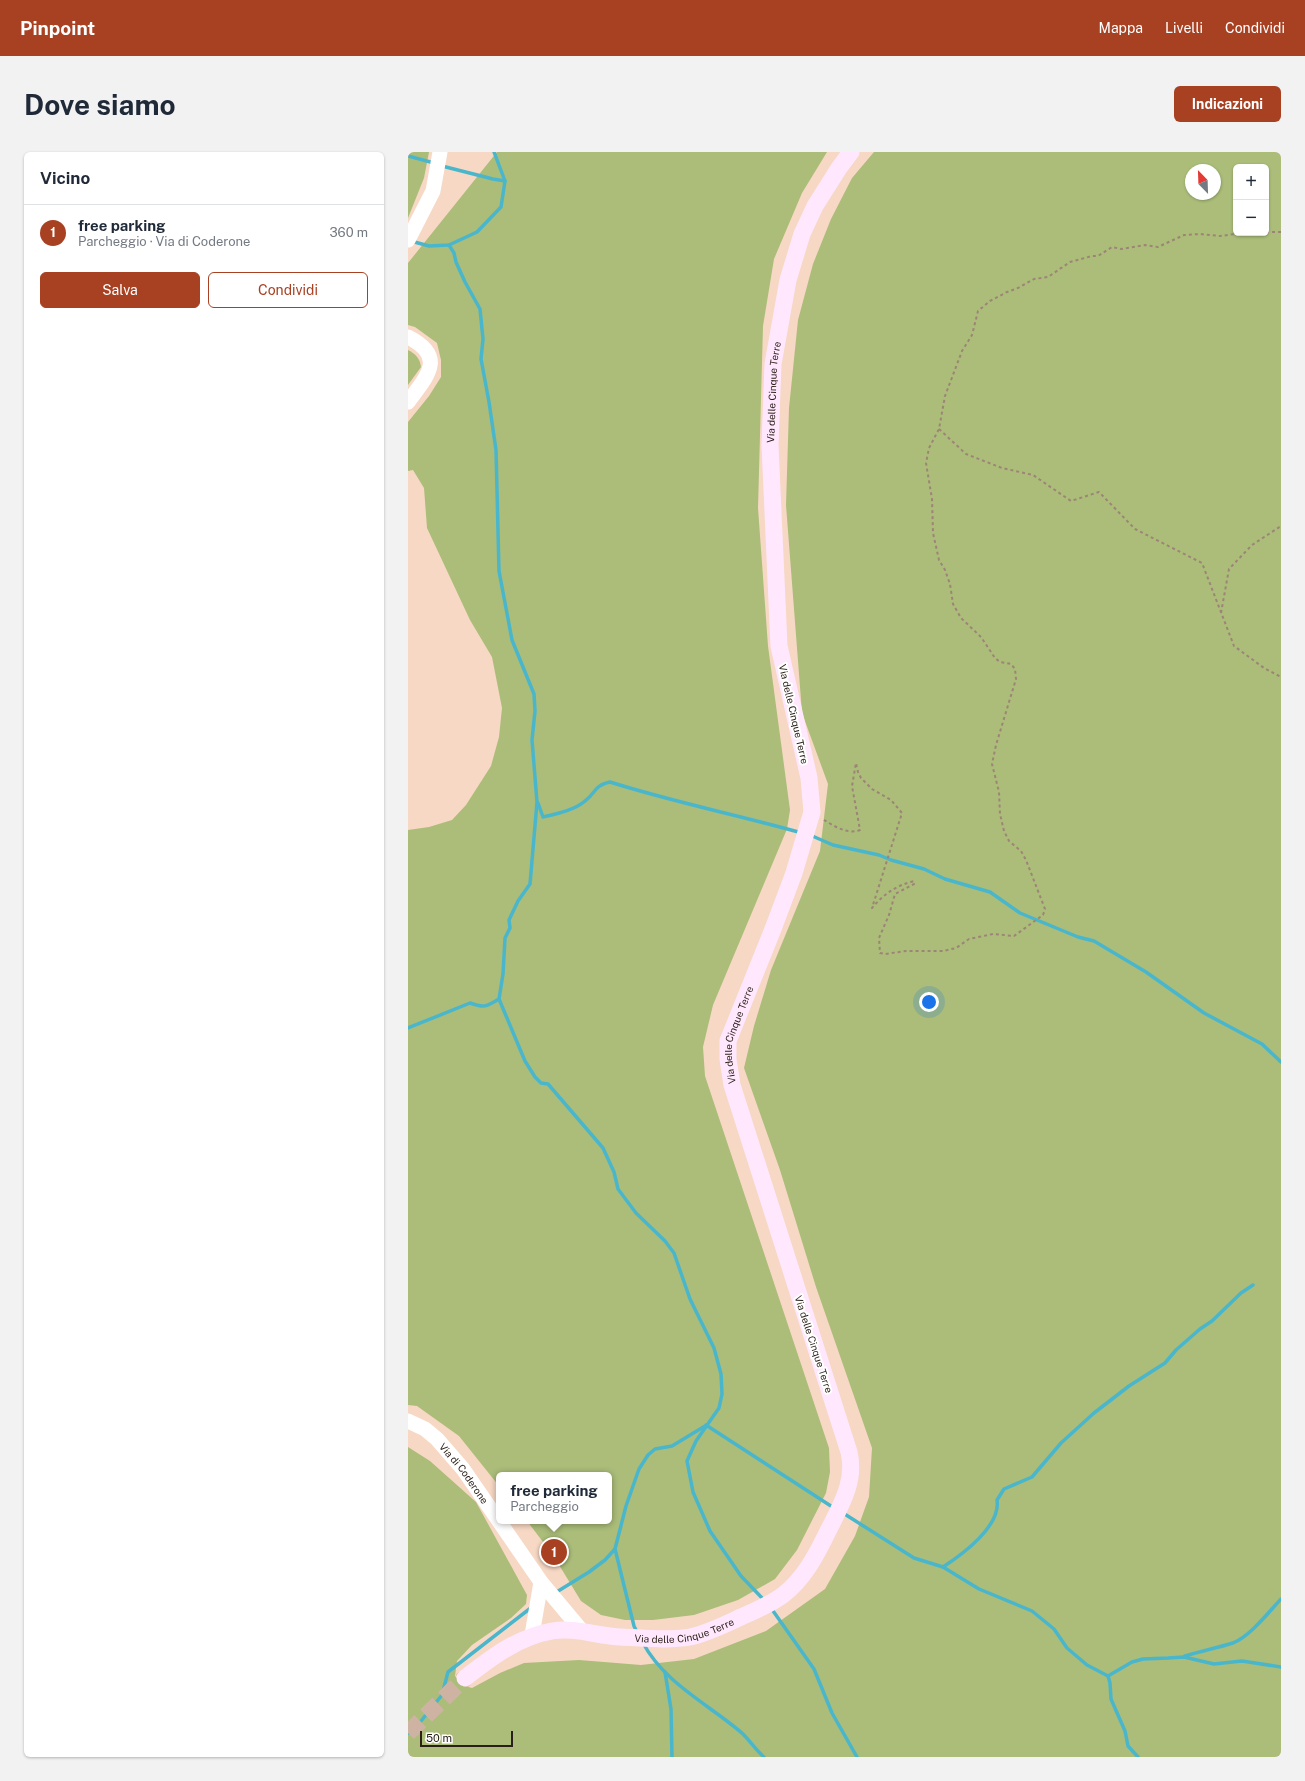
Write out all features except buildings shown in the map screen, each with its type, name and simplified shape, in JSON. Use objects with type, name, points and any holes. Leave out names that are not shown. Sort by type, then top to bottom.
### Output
[{"type":"main road","name":"Via delle Cinque Terre","points":[[465,1678],[498,1653],[532,1635],[554,1630],[582,1631],[616,1637],[662,1639],[690,1637],[715,1630],[760,1608],[783,1595],[802,1576],[817,1554],[848,1488],[852,1471],[849,1452],[736,1098],[728,1059],[728,1041],[794,873],[812,812],[809,778],[779,646],[770,445],[774,364],[788,280],[802,234],[819,200],[838,168],[851,152]]},
{"type":"street","points":[[408,240],[433,191],[440,152]]},
{"type":"street","points":[[408,337],[419,343],[430,356],[430,364],[425,378],[408,402]]},
{"type":"street","name":"Via di Coderone","points":[[408,1421],[425,1429],[437,1439],[463,1469],[496,1517]]},
{"type":"street","name":"Via di Coderone","points":[[501,1524],[541,1582],[582,1631]]},
{"type":"street","points":[[532,1635],[541,1582]]},
{"type":"path","points":[[1269,232],[1281,232]]},
{"type":"path","points":[[812,812],[838,828],[855,832],[860,830],[852,786],[856,763],[861,778],[872,789],[891,800],[902,813],[872,908],[887,892],[901,884],[914,881],[914,884],[895,894],[889,915],[879,938],[880,953],[943,951],[956,948],[969,939],[993,934],[1014,936],[1043,915],[1045,909],[1026,860],[1021,851],[1009,841],[1004,831],[1000,814],[999,792],[992,764],[996,745],[1016,679],[1015,669],[1011,664],[1000,662],[995,658],[981,637],[956,611],[953,604],[950,584],[945,570],[939,560],[934,540],[932,499],[926,463],[929,448],[939,429],[944,396],[960,357],[972,335],[978,311],[990,301],[1034,279],[1048,277],[1070,262],[1092,256],[1098,256],[1112,246],[1121,249],[1145,245],[1158,247],[1184,235],[1200,234],[1220,236],[1233,234]]},
{"type":"path","points":[[939,429],[966,454],[1002,468],[1033,475],[1071,501],[1099,492],[1135,529],[1202,563],[1220,614],[1234,646],[1264,668],[1281,677]]},
{"type":"path","points":[[1220,614],[1229,569],[1252,544],[1281,526]]},
{"type":"green space","points":[[408,152],[429,152],[424,178],[408,218]]},
{"type":"green space","points":[[497,152],[827,152],[802,193],[774,259],[763,326],[758,508],[768,646],[790,810],[787,829],[713,1005],[703,1047],[705,1076],[829,1448],[830,1472],[826,1493],[797,1550],[775,1579],[738,1600],[694,1615],[653,1620],[625,1620],[601,1615],[581,1601],[553,1555],[529,1524],[612,1524],[612,1472],[496,1472],[496,1482],[459,1436],[417,1406],[408,1405],[408,830],[429,827],[452,820],[466,805],[491,766],[499,737],[502,708],[492,657],[470,620],[427,528],[424,488],[413,470],[408,471],[408,422],[429,396],[441,377],[441,360],[437,343],[415,327],[408,325],[408,263]]},
{"type":"green space","points":[[874,152],[1281,152],[1281,1757],[408,1757],[408,1447],[430,1461],[476,1502],[527,1595],[526,1604],[511,1618],[472,1645],[457,1661],[455,1676],[465,1686],[472,1688],[500,1673],[524,1663],[579,1660],[641,1665],[694,1659],[766,1631],[825,1589],[855,1536],[869,1497],[872,1448],[816,1287],[780,1170],[744,1068],[754,1026],[771,970],[820,851],[828,784],[802,713],[786,505],[789,408],[798,320],[813,264],[831,219],[852,178]]},
{"type":"green space","points":[[408,350],[417,357],[421,367],[408,385]]},
{"type":"waterway","points":[[411,241],[429,246],[449,245],[477,232],[501,207],[505,181],[494,152]]},
{"type":"waterway","points":[[408,156],[434,163]]},
{"type":"waterway","points":[[442,166],[505,181]]},
{"type":"waterway","points":[[449,245],[454,253],[456,262],[465,282],[480,309],[483,339],[481,359],[496,450],[499,571],[512,640],[534,694],[535,711],[532,740],[537,802],[530,884],[518,901],[509,920],[510,928],[505,938],[503,974],[499,999],[525,1061],[535,1077],[541,1083],[548,1084],[603,1148],[614,1172],[618,1189],[636,1213],[665,1241],[674,1253],[690,1299],[714,1348],[721,1374],[722,1394],[719,1408],[696,1441],[687,1461],[693,1492],[710,1531],[741,1576],[764,1600]]},
{"type":"waterway","points":[[538,803],[543,817],[559,813],[581,804],[589,798],[598,787],[610,782],[658,796],[802,833]]},
{"type":"waterway","points":[[810,835],[833,845],[879,855],[891,860],[924,869],[945,879],[990,892],[1020,913],[1078,937],[1094,941],[1146,972],[1204,1013],[1262,1044],[1281,1062]]},
{"type":"waterway","points":[[408,1028],[470,1003],[485,1006],[499,999]]},
{"type":"waterway","points":[[943,1567],[970,1547],[987,1529],[997,1510],[997,1500],[1004,1489],[1032,1477],[1061,1443],[1094,1413],[1129,1386],[1165,1363],[1176,1350],[1200,1329],[1212,1321],[1241,1293],[1253,1285]]},
{"type":"waterway","points":[[706,1425],[834,1508]]},
{"type":"waterway","points":[[555,1593],[589,1572],[605,1560],[615,1549],[626,1506],[639,1469],[648,1455],[655,1449],[672,1446],[705,1426]]},
{"type":"waterway","points":[[843,1513],[914,1558],[943,1567],[979,1589],[1032,1611],[1054,1629],[1067,1648],[1087,1665],[1108,1676],[1111,1699],[1125,1731],[1128,1746],[1138,1757]]},
{"type":"waterway","points":[[615,1549],[634,1626],[637,1632]]},
{"type":"waterway","points":[[1185,1656],[1239,1640],[1258,1624],[1281,1599]]},
{"type":"waterway","points":[[408,1733],[417,1726],[442,1695],[448,1672],[532,1607]]},
{"type":"waterway","points":[[771,1608],[814,1669],[832,1713],[857,1757]]},
{"type":"waterway","points":[[643,1643],[663,1670],[689,1693],[743,1734],[764,1757]]},
{"type":"waterway","points":[[1108,1676],[1132,1662],[1143,1659],[1184,1657],[1214,1664],[1242,1661],[1281,1667]]},
{"type":"waterway","points":[[665,1672],[671,1709],[672,1757]]},
{"type":"tunnel","points":[[408,1733],[465,1678]]},
{"type":"place","name":"free parking","points":[[554,1552]]}]
